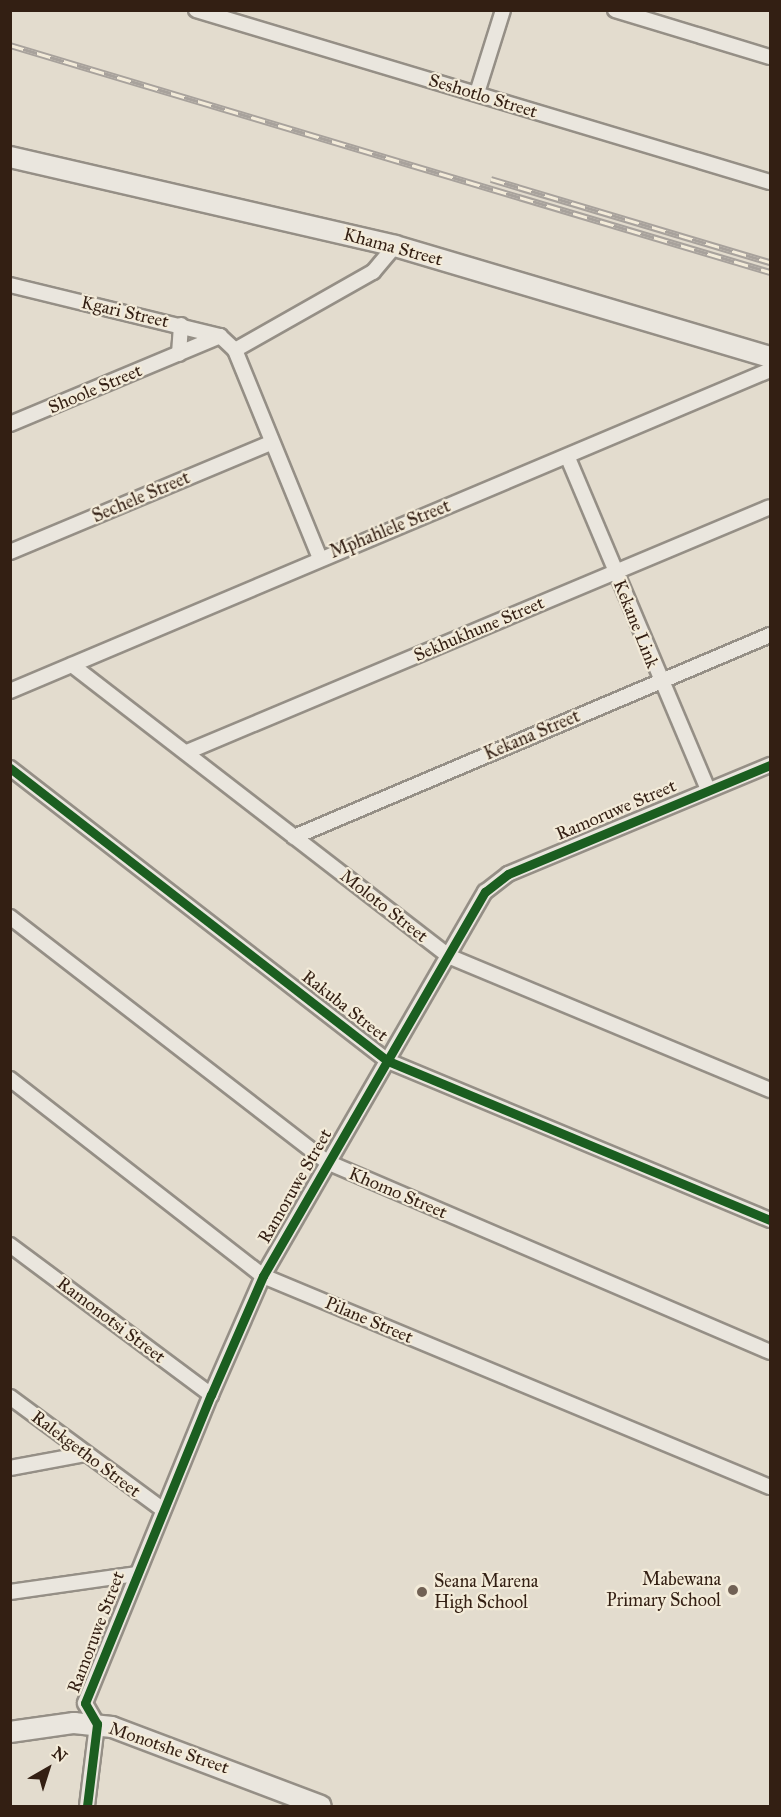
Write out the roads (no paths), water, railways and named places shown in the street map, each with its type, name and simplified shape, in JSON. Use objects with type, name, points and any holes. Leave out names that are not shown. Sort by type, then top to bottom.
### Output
[{"type":"street","name":"Seshotlo Street","points":[[196,10],[771,182]]},
{"type":"street","points":[[477,93],[503,10]]},
{"type":"street","points":[[615,10],[771,57]]},
{"type":"street","name":"Khama Street","points":[[10,157],[395,246],[771,357]]},
{"type":"street","points":[[235,350],[373,272],[395,246]]},
{"type":"street","name":"Kgari Street","points":[[10,285],[220,336],[235,350],[270,443],[320,558]]},
{"type":"street","points":[[179,354],[181,325]]},
{"type":"street","name":"Shoole Street","points":[[10,424],[220,336]]},
{"type":"street","name":"Mphahlele Street","points":[[10,691],[320,558],[568,458],[771,370]]},
{"type":"street","points":[[10,410],[31,416]]},
{"type":"street","name":"Sechele Street","points":[[10,552],[270,443]]},
{"type":"street","name":"Kekane Link","points":[[568,458],[659,681],[708,789]]},
{"type":"street","name":"Sekhukhune Street","points":[[187,752],[771,507]]},
{"type":"street","name":"Kekana Street","points":[[294,837],[771,635]]},
{"type":"street","name":"Moloto Street","points":[[72,665],[448,956],[771,1090]]},
{"type":"street","name":"Ramoruwe Street","points":[[87,1806],[97,1724],[85,1703],[162,1509],[263,1276],[448,956],[497,880],[708,789],[771,765]]},
{"type":"street","name":"Rakuba Street","points":[[10,768],[388,1061],[771,1220]]},
{"type":"street","name":"Khomo Street","points":[[10,917],[327,1162],[771,1352]]},
{"type":"street","name":"Pilane Street","points":[[10,1079],[263,1276],[771,1487]]},
{"type":"street","name":"Ramonotsi Street","points":[[10,1245],[211,1395]]},
{"type":"street","name":"Ralekgetho Street","points":[[10,1397],[162,1509]]},
{"type":"street","points":[[10,1468],[85,1454]]},
{"type":"street","points":[[10,1592],[136,1574]]},
{"type":"street","name":"Monotshe Street","points":[[10,1732],[97,1724],[141,1735],[321,1806]]},
{"type":"railway","points":[[10,45],[770,272]]},
{"type":"railway","points":[[491,179],[770,262]]},
{"type":"place","name":"Mabewana Primary School","points":[[733,1590]]},
{"type":"place","name":"Seana Marena High School","points":[[422,1592]]}]
